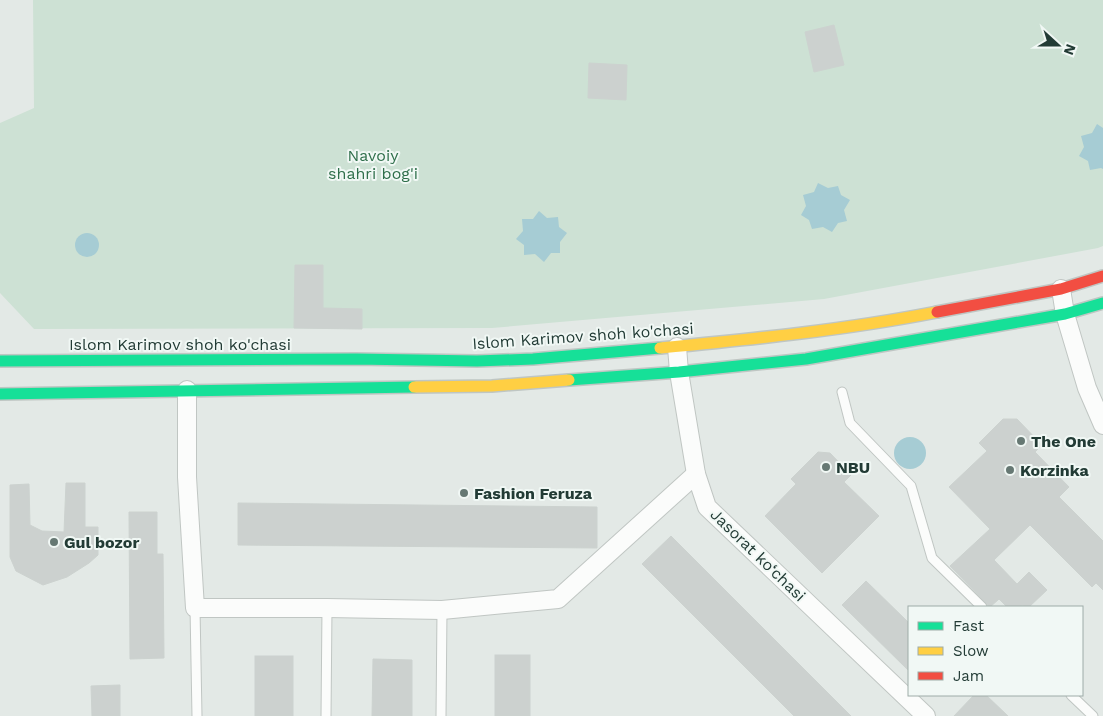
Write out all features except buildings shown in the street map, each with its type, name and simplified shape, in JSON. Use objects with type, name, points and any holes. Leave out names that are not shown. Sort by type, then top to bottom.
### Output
[{"type":"main road","name":"Islom Karimov shoh ko'chasi","points":[[0,361],[356,359],[477,361],[533,359],[676,347],[825,331],[1062,289],[1103,276]]},
{"type":"main road","points":[[0,394],[492,386],[679,372],[806,359],[1065,314],[1103,302]]},
{"type":"street","points":[[1062,289],[1065,314],[1087,388],[1103,426]]},
{"type":"street","name":"Jasorat ko‘chasi","points":[[676,347],[696,474],[707,507],[926,716]]},
{"type":"street","points":[[187,390],[187,477],[195,608],[442,610],[558,599],[696,474]]},
{"type":"lane","points":[[842,392],[850,423],[911,486],[932,558],[981,606]]},
{"type":"lane","points":[[195,608],[196,716]]},
{"type":"lane","points":[[326,716],[327,608]]},
{"type":"lane","points":[[441,716],[442,610]]},
{"type":"lane","points":[[1072,696],[1093,716]]},
{"type":"green space","name":"Navoiy shahri bog'i","points":[[33,0],[1103,0],[1103,246],[824,299],[492,328],[34,329],[0,293],[0,123],[34,108]]},
{"type":"water","points":[[1097,124],[1103,128],[1103,169],[1090,170],[1088,161],[1079,156],[1084,147],[1081,136],[1092,133]]},
{"type":"water","points":[[818,183],[828,188],[838,186],[841,195],[850,200],[844,210],[847,221],[838,223],[832,232],[823,227],[812,229],[809,220],[801,215],[806,206],[803,195],[814,192]]},
{"type":"water","points":[[539,211],[547,218],[558,217],[559,227],[567,233],[560,242],[560,253],[551,253],[544,262],[535,254],[524,255],[524,245],[516,239],[523,231],[522,219],[533,219]]},
{"type":"water","points":[[87,233],[96,236],[99,245],[96,254],[87,257],[78,254],[75,245],[78,236]]},
{"type":"water","points":[[910,437],[922,441],[926,453],[922,465],[910,469],[898,465],[894,453],[898,441]]},
{"type":"traffic: fast","points":[[569,380],[679,372],[806,359],[1065,314],[1103,303]]},
{"type":"traffic: fast","points":[[0,361],[356,359],[477,361],[533,359],[660,348]]},
{"type":"traffic: fast","points":[[0,394],[414,387]]},
{"type":"traffic: slow","points":[[660,348],[833,329],[937,312]]},
{"type":"traffic: slow","points":[[414,387],[492,386],[569,380]]},
{"type":"traffic: jam","points":[[937,312],[1061,289],[1103,276]]},
{"type":"place","name":"The One","points":[[1021,441]]},
{"type":"place","name":"NBU","points":[[826,467]]},
{"type":"place","name":"Korzinka","points":[[1010,470]]},
{"type":"place","name":"Fashion Feruza","points":[[464,493]]},
{"type":"place","name":"Gul bozor","points":[[54,542]]}]
